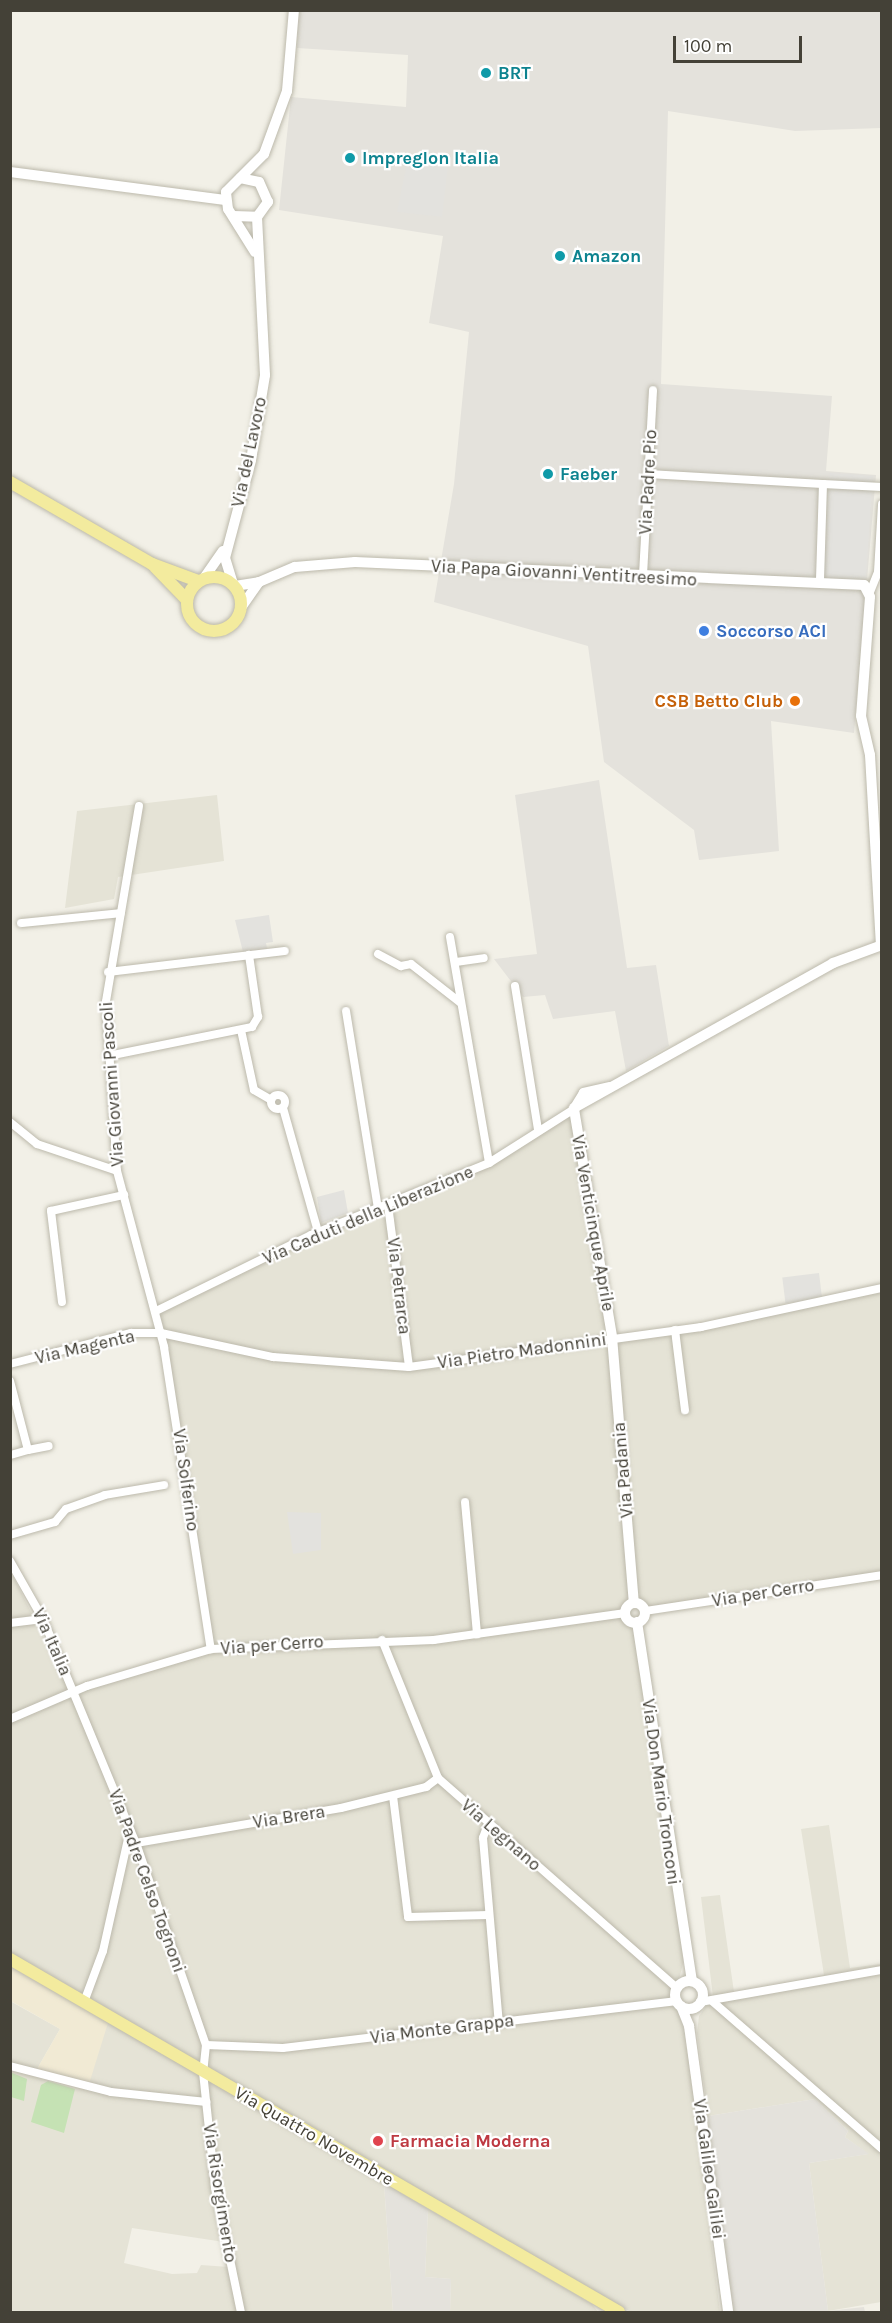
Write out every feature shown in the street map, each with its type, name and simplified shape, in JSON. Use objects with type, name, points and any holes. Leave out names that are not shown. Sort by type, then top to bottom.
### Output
[{"type":"main road","points":[[10,482],[152,564],[201,580],[222,578],[234,585],[241,608],[230,626],[210,631],[191,620],[186,600],[152,564]]},
{"type":"main road","points":[[186,600],[201,580]]},
{"type":"main road","name":"Via Quattro Novembre","points":[[10,1959],[619,2313]]},
{"type":"street","name":"Via del Lavoro","points":[[234,585],[225,565],[228,543],[252,460],[264,381],[263,302],[255,252],[257,217],[268,202],[260,182],[260,161],[287,91],[294,10]]},
{"type":"street","name":"Via del Lavoro","points":[[255,252],[225,200],[230,185],[260,161]]},
{"type":"street","points":[[10,172],[225,200]]},
{"type":"street","points":[[240,178],[260,182]]},
{"type":"street","points":[[234,216],[257,217]]},
{"type":"street","name":"Via Padre Pio","points":[[643,574],[653,390]]},
{"type":"street","points":[[648,474],[882,487]]},
{"type":"street","points":[[820,582],[824,484]]},
{"type":"street","points":[[881,945],[870,755],[861,716],[870,592],[878,572],[882,504]]},
{"type":"street","name":"Via del Lavoro","points":[[201,580],[228,543]]},
{"type":"street","name":"Via Papa Giovanni Ventitreesimo","points":[[234,585],[259,582],[295,567],[332,562],[858,584],[870,592]]},
{"type":"street","points":[[241,608],[259,582]]},
{"type":"street","name":"Via Giovanni Pascoli","points":[[139,806],[121,913],[108,972],[108,1056],[117,1171],[156,1311]]},
{"type":"street","points":[[21,923],[121,913]]},
{"type":"street","points":[[450,937],[489,1163]]},
{"type":"street","name":"Via Caduti della Liberazione","points":[[156,1311],[318,1232],[489,1163],[538,1129],[574,1109],[584,1093],[609,1087],[833,963],[881,945]]},
{"type":"street","points":[[108,972],[285,951]]},
{"type":"street","points":[[378,954],[401,966],[411,964],[461,1003]]},
{"type":"street","points":[[108,1056],[241,1030],[258,1020],[249,955]]},
{"type":"street","points":[[456,962],[484,958]]},
{"type":"street","points":[[515,986],[538,1129]]},
{"type":"street","points":[[346,1011],[378,1209]]},
{"type":"street","points":[[241,1030],[254,1090],[271,1100],[274,1109],[283,1108],[318,1232]]},
{"type":"street","name":"Via Venticinque Aprile","points":[[574,1109],[612,1337]]},
{"type":"street","points":[[10,1122],[37,1144],[117,1171]]},
{"type":"street","points":[[62,1302],[51,1211],[124,1195]]},
{"type":"street","name":"Via Petrarca","points":[[388,1205],[409,1367]]},
{"type":"street","name":"Via Pietro Madonnini","points":[[161,1333],[273,1357],[409,1367],[675,1330],[882,1288]]},
{"type":"street","name":"Via Solferino","points":[[156,1311],[211,1649]]},
{"type":"street","points":[[675,1330],[685,1410]]},
{"type":"street","name":"Via Magenta","points":[[10,1364],[130,1333],[161,1333]]},
{"type":"street","name":"Via Padania","points":[[612,1337],[634,1603]]},
{"type":"street","points":[[10,1381],[28,1450]]},
{"type":"street","points":[[10,1455],[49,1446]]},
{"type":"street","points":[[10,1535],[55,1522],[66,1509],[105,1494],[164,1485]]},
{"type":"street","points":[[465,1502],[477,1634]]},
{"type":"street","name":"Via Italia","points":[[12,1567],[43,1619],[74,1693]]},
{"type":"street","name":"Via per Cerro","points":[[645,1611],[882,1575]]},
{"type":"street","points":[[634,1603],[645,1611],[637,1622],[625,1613],[634,1603]]},
{"type":"street","name":"Via per Cerro","points":[[10,1719],[74,1693],[211,1649],[477,1634],[625,1613]]},
{"type":"street","points":[[10,1623],[43,1619]]},
{"type":"street","name":"Via Don Mario Tronconi","points":[[637,1622],[686,1961],[683,1984]]},
{"type":"street","name":"Via Legnano","points":[[382,1640],[438,1778],[488,1824],[683,1984]]},
{"type":"street","name":"Via Padre Celso Tognoni","points":[[74,1693],[136,1844],[206,2045],[203,2072]]},
{"type":"street","name":"Via Brera","points":[[136,1844],[393,1796],[438,1778]]},
{"type":"street","points":[[393,1796],[405,1913],[417,1921],[489,1915]]},
{"type":"street","points":[[488,1824],[483,1838],[499,2023]]},
{"type":"street","points":[[84,2002],[103,1951],[130,1830]]},
{"type":"street","points":[[697,2005],[702,1989],[683,1984],[679,2004],[697,2005],[882,1970]]},
{"type":"street","points":[[712,2001],[882,2149]]},
{"type":"street","name":"Via Monte Grappa","points":[[206,2045],[283,2048],[679,2004]]},
{"type":"street","name":"Via Galileo Galilei","points":[[679,2004],[689,2026],[728,2313]]},
{"type":"street","name":"Via Galileo Galilei","points":[[689,2026],[697,2005]]},
{"type":"street","points":[[10,2066],[111,2092],[206,2102]]},
{"type":"street","name":"Via Risorgimento","points":[[203,2072],[215,2187],[241,2313]]},
{"type":"shaded area","points":[[298,11],[881,11],[881,128],[795,131],[668,111],[661,384],[832,396],[826,471],[876,475],[854,733],[771,721],[779,851],[699,860],[694,830],[604,762],[588,646],[434,602],[454,484],[469,332],[429,323],[443,236],[279,210],[291,97],[406,107],[408,55],[297,48]]},
{"type":"shaded area","points":[[407,163],[448,165],[442,217],[397,212]]},
{"type":"shaded area","points":[[830,473],[873,476],[865,583],[823,580]]},
{"type":"shaded area","points":[[599,780],[627,968],[656,965],[669,1046],[626,1071],[615,1011],[553,1019],[545,995],[523,997],[494,959],[537,954],[515,795]]},
{"type":"shaded area","points":[[217,795],[224,861],[118,877],[114,899],[65,908],[77,811]]},
{"type":"shaded area","points":[[269,915],[273,942],[266,943],[268,953],[244,956],[235,920]]},
{"type":"shaded area","points":[[573,1111],[611,1336],[410,1366],[275,1356],[162,1332],[157,1312],[311,1236],[489,1164]]},
{"type":"shaded area","points":[[344,1190],[348,1213],[321,1223],[317,1197]]},
{"type":"shaded area","points":[[819,1273],[822,1299],[785,1303],[782,1278]]},
{"type":"shaded area","points":[[881,1291],[881,1574],[646,1610],[635,1602],[614,1339]]},
{"type":"shaded area","points":[[163,1335],[277,1359],[379,1369],[611,1339],[630,1603],[625,1609],[433,1639],[212,1648]]},
{"type":"shaded area","points":[[287,1512],[321,1513],[321,1550],[293,1554]]},
{"type":"shaded area","points":[[13,1576],[70,1691],[11,1714],[10,1577]]},
{"type":"shaded area","points":[[624,1616],[636,1625],[684,1960],[674,1998],[686,2036],[720,2312],[631,2312],[384,2184],[393,2312],[242,2312],[224,2242],[132,2228],[124,2263],[172,2274],[197,2273],[201,2265],[229,2267],[238,2312],[11,2312],[10,2001],[60,2029],[37,2069],[107,2023],[11,1965],[11,1721],[85,1689],[212,1651],[434,1642]]},
{"type":"shaded area","points":[[829,1825],[850,1968],[881,1964],[881,2302],[828,2311],[809,2163],[868,2154],[845,2137],[848,2131],[815,2099],[708,2116],[697,2033],[699,2016],[713,1997],[701,1897],[720,1895],[734,1992],[824,1975],[801,1829]]},
{"type":"shaded area","points":[[10,1965],[108,2023],[89,2084],[37,2069],[60,2029],[11,2001]]},
{"type":"shaded area","points":[[815,2099],[848,2131],[845,2137],[869,2154],[809,2163],[828,2311],[864,2307],[865,2312],[732,2312],[708,2116]]},
{"type":"shaded area","points":[[384,2183],[428,2209],[425,2277],[451,2279],[450,2312],[393,2312]]},
{"type":"shaded area","points":[[428,2209],[592,2304],[598,2312],[450,2312],[451,2279],[425,2277]]},
{"type":"green space","points":[[10,2072],[27,2079],[24,2101],[11,2097]]},
{"type":"green space","points":[[48,2081],[75,2089],[64,2133],[31,2122],[41,2085]]},
{"type":"place","name":"BRT","points":[[486,73]]},
{"type":"place","name":"Impreglon Italia","points":[[350,158]]},
{"type":"place","name":"Amazon","points":[[560,256]]},
{"type":"place","name":"Faeber","points":[[548,474]]},
{"type":"place","name":"Soccorso ACI","points":[[704,631]]},
{"type":"place","name":"CSB Betto Club","points":[[795,701]]},
{"type":"place","name":"Farmacia Moderna","points":[[378,2141]]}]
